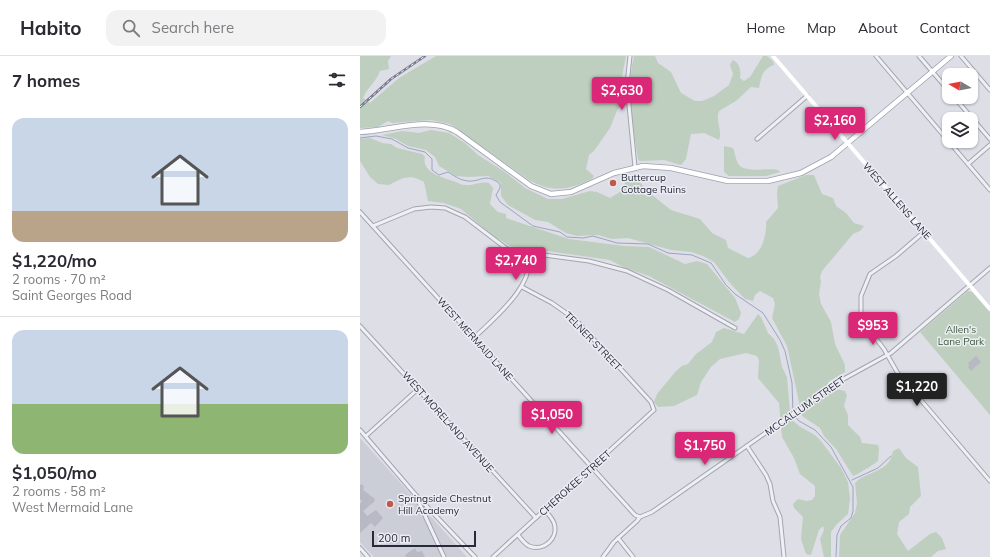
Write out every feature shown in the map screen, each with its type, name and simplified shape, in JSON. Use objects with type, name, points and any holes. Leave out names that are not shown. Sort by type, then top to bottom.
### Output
[{"type":"main road","points":[[360,132],[426,125],[447,127],[457,132],[534,188],[551,194],[567,193],[609,175],[635,167],[665,167],[723,181],[762,182],[805,171],[827,160],[848,144],[951,56]]},
{"type":"street","points":[[630,56],[627,85],[635,167]]},
{"type":"street","name":"WEST ALLENS LANE","points":[[773,56],[990,309]]},
{"type":"street","points":[[876,56],[990,190]]},
{"type":"street","points":[[919,56],[942,83]]},
{"type":"street","points":[[961,56],[990,90]]},
{"type":"street","points":[[757,139],[807,96]]},
{"type":"street","points":[[960,104],[990,139]]},
{"type":"street","points":[[968,164],[990,145]]},
{"type":"street","points":[[373,226],[414,209],[440,208],[465,217],[503,247],[528,255],[544,255],[589,262],[627,271],[668,290],[735,328]]},
{"type":"street","name":"WEST MERMAID LANE","points":[[360,212],[635,515],[640,517]]},
{"type":"street","points":[[924,232],[896,256],[873,272],[864,286],[860,304],[862,318],[901,378],[990,481]]},
{"type":"street","points":[[474,338],[505,308],[522,286],[529,262],[528,255]]},
{"type":"street","name":"MCCALLUM STREET","points":[[603,557],[618,538],[637,522],[640,517],[652,512],[840,381],[887,355],[990,268]]},
{"type":"street","name":"TELNER STREET","points":[[522,286],[552,302],[576,320],[651,402],[654,408]]},
{"type":"street","name":"WEST MORELAND AVENUE","points":[[360,326],[536,518]]},
{"type":"street","points":[[366,436],[418,389]]},
{"type":"street","name":"CHEROKEE STREET","points":[[494,557],[652,414],[654,408]]},
{"type":"street","points":[[360,430],[414,493],[437,515],[475,557]]},
{"type":"street","points":[[747,446],[766,475],[770,484],[772,497],[780,517],[784,557]]},
{"type":"street","points":[[414,493],[444,557]]},
{"type":"street","points":[[518,535],[526,544],[532,547],[543,546],[550,542],[554,535],[554,524],[545,510]]},
{"type":"street","points":[[618,538],[633,557]]},
{"type":"street","points":[[360,548],[368,557]]},
{"type":"shaded area","name":"Springside Chestnut Hill Academy","points":[[360,438],[467,557],[374,557],[360,542]]},
{"type":"green space","points":[[360,56],[391,56],[388,61],[389,69],[380,71],[363,98],[370,103],[399,78],[436,56],[626,56],[620,87],[623,104],[618,108],[610,128],[594,151],[589,155],[586,169],[594,176],[592,179],[568,188],[545,187],[529,180],[450,124],[431,120],[392,123],[388,121],[378,127],[360,128]]},
{"type":"green space","points":[[634,56],[655,56],[658,63],[671,72],[681,93],[695,101],[702,101],[714,96],[729,85],[733,74],[730,65],[733,60],[739,65],[740,78],[744,81],[750,77],[763,56],[767,56],[773,61],[774,65],[767,69],[761,77],[759,88],[751,87],[736,101],[719,111],[719,140],[704,133],[691,134],[686,159],[681,165],[664,160],[640,161],[638,159],[632,121],[630,94]]},
{"type":"green space","points":[[431,130],[449,133],[465,143],[478,155],[505,172],[525,188],[548,199],[562,199],[590,191],[597,192],[610,198],[620,192],[629,176],[634,174],[646,190],[671,210],[700,219],[712,233],[726,240],[728,248],[748,258],[757,253],[763,243],[766,232],[766,222],[778,208],[778,186],[806,175],[814,175],[822,194],[833,198],[836,206],[846,213],[854,223],[864,226],[860,231],[853,234],[822,271],[820,277],[821,281],[819,294],[821,304],[831,322],[835,344],[845,365],[845,372],[828,382],[828,385],[835,389],[845,391],[847,395],[844,406],[848,415],[848,425],[860,437],[862,443],[878,445],[878,461],[853,476],[836,449],[824,436],[820,428],[802,416],[787,346],[772,318],[775,304],[773,298],[760,291],[755,295],[753,301],[745,299],[729,282],[714,262],[691,252],[671,250],[628,238],[612,239],[598,235],[577,236],[566,233],[548,222],[535,220],[508,205],[501,196],[501,183],[488,176],[456,176],[439,166],[435,157],[426,150],[408,146],[396,139],[382,135],[402,131],[419,133]]},
{"type":"green space","points":[[370,138],[382,143],[391,144],[397,148],[422,154],[425,157],[426,167],[440,177],[464,185],[489,183],[493,188],[490,204],[498,212],[506,214],[506,218],[569,239],[624,246],[649,247],[685,264],[697,261],[707,264],[735,298],[741,313],[739,319],[735,322],[649,276],[625,268],[610,260],[547,251],[535,251],[510,246],[492,235],[461,209],[444,203],[428,201],[424,182],[419,179],[410,177],[398,180],[389,185],[378,184],[370,177],[360,161],[360,139]]},
{"type":"green space","points":[[724,146],[733,148],[739,165],[743,168],[755,170],[773,169],[780,172],[766,176],[729,176],[724,172]]},
{"type":"green space","name":"Allen's Lane Park","points":[[968,291],[972,292],[990,312],[990,415],[920,332]]},
{"type":"green space","points":[[758,314],[761,317],[768,333],[774,339],[778,347],[782,367],[787,377],[792,420],[799,426],[815,435],[821,441],[841,468],[848,482],[850,499],[848,514],[831,532],[831,557],[824,557],[820,539],[824,530],[823,526],[819,530],[811,555],[806,554],[801,539],[803,517],[794,508],[793,504],[798,499],[807,501],[812,500],[815,496],[815,486],[800,474],[794,458],[782,437],[779,403],[758,378],[759,360],[757,356],[746,353],[720,359],[711,367],[701,382],[697,395],[674,406],[658,407],[654,402],[657,394],[676,371],[682,366],[688,364],[696,354],[712,342],[716,332],[724,328],[744,334]]},
{"type":"green space","points":[[899,448],[906,458],[918,467],[921,496],[910,507],[909,514],[899,522],[897,534],[908,551],[930,534],[936,532],[942,538],[946,549],[938,551],[931,557],[839,557],[840,535],[855,513],[857,503],[855,483],[865,476],[882,468],[891,458],[893,451]]},
{"type":"building","points":[[976,356],[981,362],[971,371],[968,367],[968,363]]},
{"type":"building","points":[[362,484],[364,487],[363,490],[375,499],[374,502],[363,511],[367,516],[376,510],[383,518],[375,527],[371,523],[360,533],[360,504],[362,501],[360,499],[360,485]]},
{"type":"building","points":[[415,548],[417,552],[422,551],[425,557],[406,557],[405,555]]},
{"type":"waterway","points":[[360,138],[376,136],[392,139],[408,148],[425,152],[432,159],[432,170],[439,175],[448,172],[457,178],[468,181],[484,178],[495,180],[500,184],[500,188],[496,195],[500,202],[533,226],[560,232],[567,237],[583,238],[593,236],[617,243],[648,244],[668,253],[692,255],[711,263],[726,285],[735,294],[763,313],[785,351],[792,383],[793,414],[799,421],[815,430],[831,447],[853,487],[853,511],[851,518],[841,526],[837,535],[836,557]]},
{"type":"waterway","points":[[852,480],[878,468],[891,456]]},
{"type":"railway","points":[[360,107],[391,79],[425,56]]},
{"type":"place","name":"Buttercup Cottage Ruins","points":[[613,183]]},
{"type":"place","name":"Springside Chestnut Hill Academy","points":[[390,504]]}]
